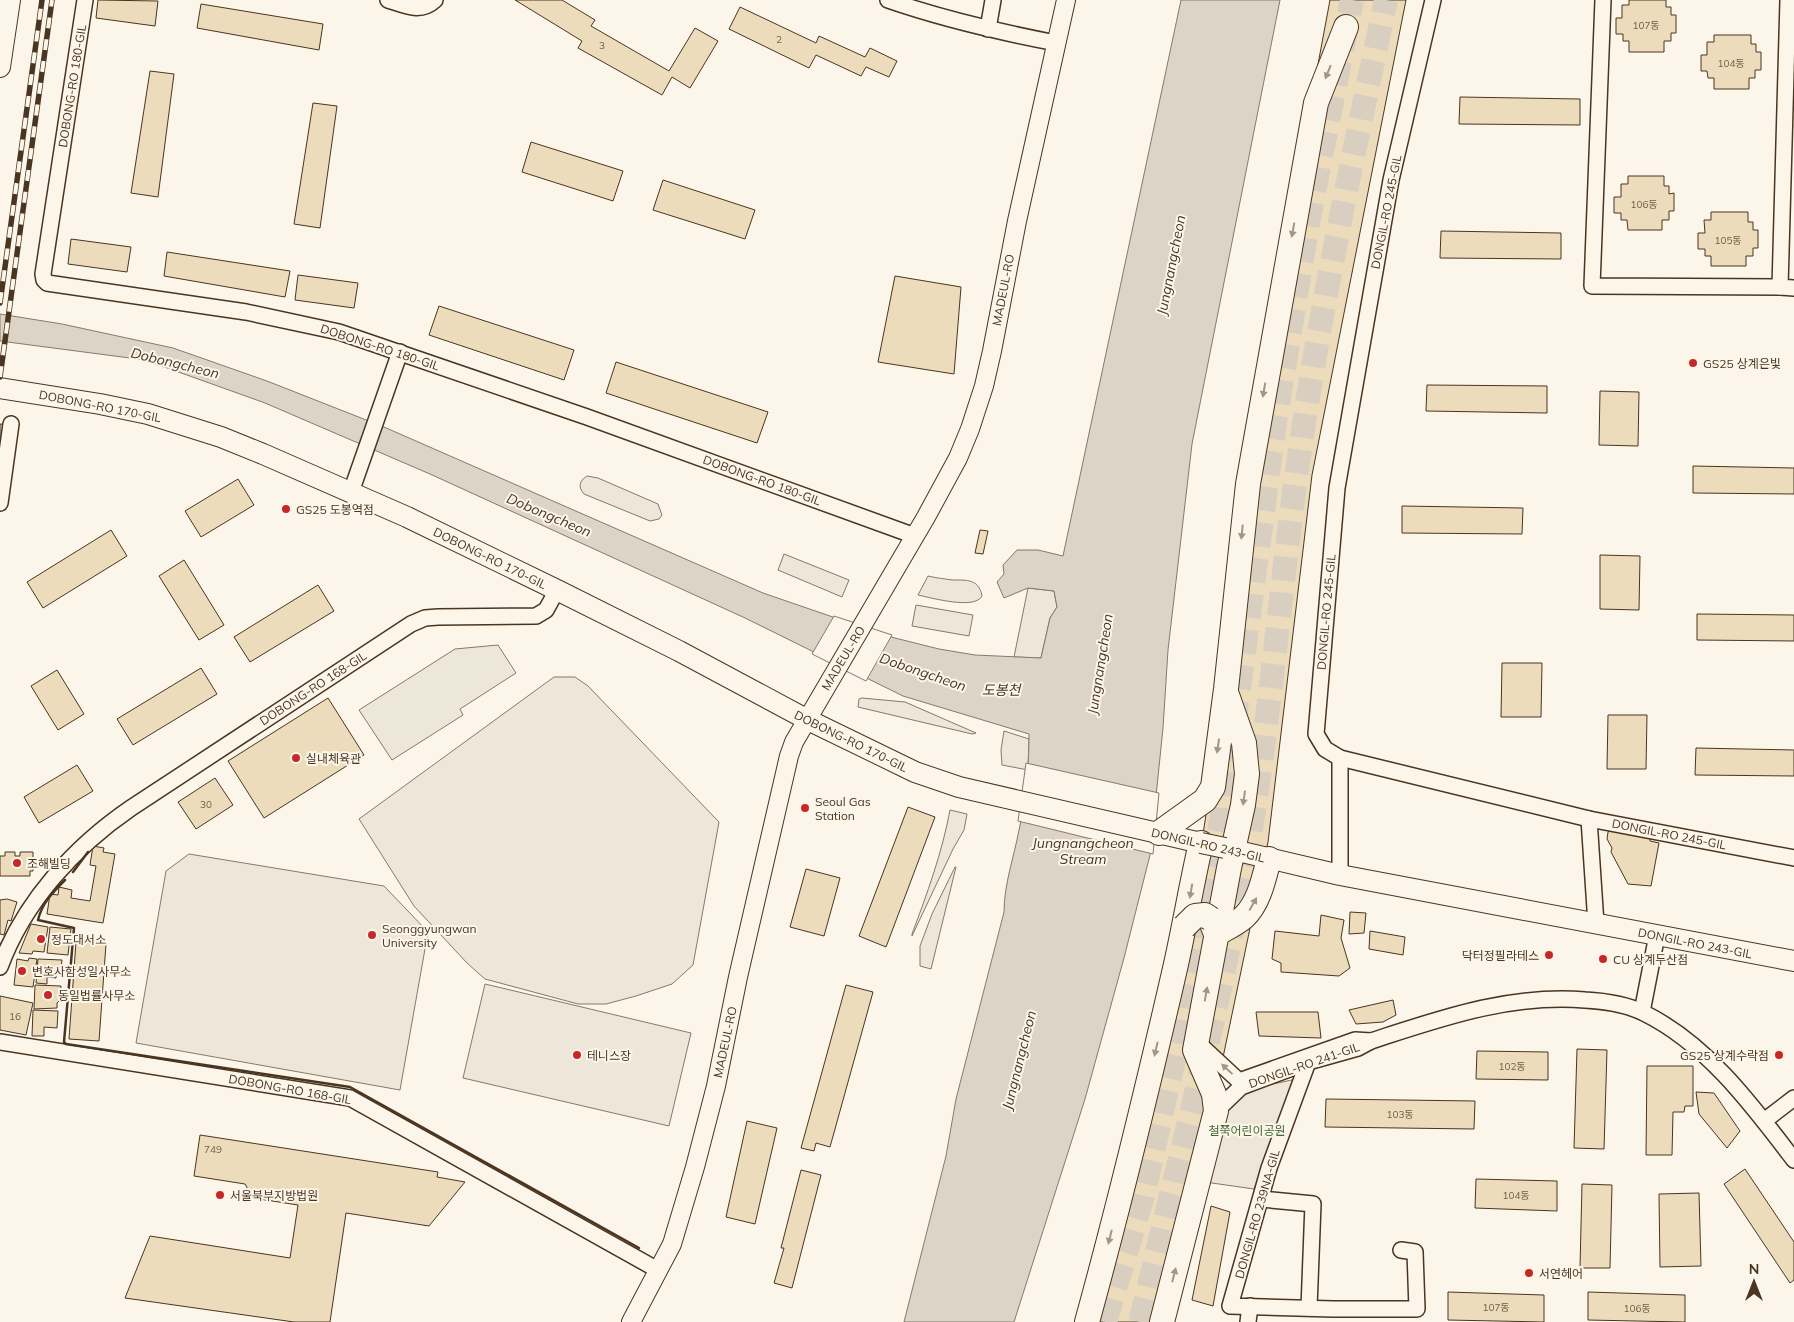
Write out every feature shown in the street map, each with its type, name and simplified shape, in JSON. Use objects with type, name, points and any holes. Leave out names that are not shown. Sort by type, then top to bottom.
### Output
[{"type":"highway","points":[[1159,833],[1206,800],[1213,787],[1227,695],[1248,484],[1316,103],[1346,26]]},
{"type":"highway","points":[[1162,1322],[1216,1111],[1214,1094],[1195,1050],[1213,927],[1229,849],[1243,805],[1247,774],[1244,743],[1227,695]]},
{"type":"highway","points":[[1087,1322],[1122,1190],[1184,927],[1201,843]]},
{"type":"highway","points":[[1213,927],[1242,918],[1253,907],[1269,859]]},
{"type":"highway","points":[[1184,927],[1195,916],[1205,915],[1213,927]]},
{"type":"main road","points":[[0,67],[10,0]]},
{"type":"main road","name":"DOBONG-RO 170-GIL","points":[[0,388],[100,404],[148,414],[221,437],[407,517],[557,590],[806,719],[915,772],[959,787]]},
{"type":"main road","name":"DONGIL-RO 243-GIL","points":[[959,787],[1340,875],[1794,961]]},
{"type":"street","name":"DOBONG-RO 180-GIL","points":[[85,0],[43,274],[46,282],[208,306],[339,332],[397,359],[587,417],[915,536]]},
{"type":"street","points":[[388,0],[419,8],[428,6],[435,0]]},
{"type":"street","points":[[888,0],[924,13],[988,30],[1056,43]]},
{"type":"street","points":[[988,30],[993,0]]},
{"type":"street","name":"MADEUL-RO","points":[[632,1322],[672,1244],[695,1167],[716,1086],[789,756],[794,742],[915,536],[958,458],[978,406],[992,351],[1017,221],[1066,0]]},
{"type":"street","name":"DONGIL-RO 245-GIL","points":[[1433,0],[1391,180],[1337,488],[1316,734],[1324,748],[1340,758],[1589,819],[1794,858]]},
{"type":"street","points":[[1603,0],[1592,286],[1787,287],[1788,0]]},
{"type":"street","points":[[351,492],[397,359]]},
{"type":"street","points":[[0,503],[11,424]]},
{"type":"street","name":"DOBONG-RO 168-GIL","points":[[0,967],[16,932],[33,903],[65,865],[108,823],[130,808],[411,624],[425,618],[438,617],[536,616],[546,610],[557,590]]},
{"type":"street","points":[[1340,758],[1340,875]]},
{"type":"street","points":[[1589,819],[1596,924]]},
{"type":"street","points":[[1642,1012],[1657,935]]},
{"type":"street","name":"DONGIL-RO 241-GIL","points":[[1216,1111],[1242,1087],[1308,1062],[1358,1048],[1371,1041],[1455,1014],[1496,1005],[1528,1001],[1568,999],[1606,1002],[1642,1012],[1680,1035],[1719,1070],[1764,1121],[1794,1160]]},
{"type":"street","name":"DONGIL-RO 241-GIL","points":[[1197,1042],[1239,1081],[1355,1040],[1371,1041]]},
{"type":"street","name":"DOBONG-RO 168-GIL","points":[[0,1042],[350,1098],[658,1270]]},
{"type":"street","name":"DONGIL-RO 239NA-GIL","points":[[1250,1306],[1230,1306],[1270,1168],[1308,1062]]},
{"type":"street","points":[[1764,1121],[1794,1098]]},
{"type":"street","points":[[1261,1199],[1313,1204],[1310,1308]]},
{"type":"street","points":[[1248,1322],[1250,1306],[1310,1308],[1334,1316],[1417,1316],[1415,1252],[1401,1250]]},
{"type":"green space","points":[[587,476],[598,478],[658,504],[662,515],[659,519],[650,521],[584,494],[580,484]]},
{"type":"green space","points":[[784,554],[849,580],[842,597],[778,570]]},
{"type":"green space","points":[[928,576],[975,583],[982,596],[978,600],[962,603],[918,595]]},
{"type":"green space","points":[[1028,588],[1054,591],[1057,607],[1050,618],[1041,658],[1014,657]]},
{"type":"green space","points":[[554,677],[575,677],[588,686],[719,822],[693,965],[672,984],[606,1004],[578,1004],[485,979],[467,963],[414,906],[359,819]]},
{"type":"green space","points":[[859,699],[905,702],[976,733],[972,734],[858,707]]},
{"type":"green space","points":[[1004,731],[1029,739],[1028,770],[1002,765],[1001,750]]},
{"type":"green space","points":[[950,810],[967,814],[964,830],[953,849],[912,936],[929,889]]},
{"type":"green space","points":[[189,854],[384,886],[428,932],[400,1090],[136,1043],[166,871]]},
{"type":"green space","points":[[955,867],[931,969],[920,966],[920,946],[932,914]]},
{"type":"green space","name":"테니스장","points":[[485,984],[691,1033],[669,1126],[463,1078]]},
{"type":"green space","name":"철쭉어린이공원","points":[[1296,1079],[1254,1189],[1205,1182],[1222,1113],[1246,1090]]},
{"type":"shaded area","points":[[916,605],[973,615],[969,636],[912,626]]},
{"type":"shaded area","points":[[498,645],[516,673],[460,709],[463,715],[392,760],[359,710],[455,649]]},
{"type":"water","name":"Jungnangcheon Stream","points":[[1181,0],[1280,0],[1192,444],[1168,650],[1163,728],[1150,855],[1085,1099],[1014,1322],[904,1322],[946,1156],[956,1099],[1004,912],[1007,881],[1025,794],[1029,734],[903,696],[745,618],[430,474],[265,403],[145,360],[0,341],[0,314],[62,324],[173,348],[267,381],[384,427],[763,593],[891,637],[939,649],[975,655],[1041,658],[1050,618],[1057,607],[1054,591],[1028,588],[1004,598],[997,582],[1004,574],[1003,565],[1017,550],[1038,550],[1063,556]]},
{"type":"pier","points":[[834,616],[892,635],[866,681],[812,654]]},
{"type":"pier","points":[[1026,763],[1159,793],[1153,854],[1018,821]]},
{"type":"building","points":[[98,0],[158,1],[155,26],[96,18]]},
{"type":"building","points":[[515,0],[562,0],[595,20],[591,26],[669,71],[695,28],[718,41],[690,88],[672,77],[662,95],[578,48],[582,41]]},
{"type":"building","points":[[1330,0],[1406,0],[1312,475],[1268,842],[1221,1067],[1155,1322],[1093,1322],[1198,866],[1216,751],[1279,273]]},
{"type":"building","points":[[1629,0],[1666,0],[1666,7],[1671,7],[1671,15],[1676,15],[1676,33],[1671,33],[1671,41],[1664,41],[1664,52],[1629,52],[1629,41],[1623,41],[1623,34],[1616,34],[1616,18],[1622,18],[1622,5],[1629,5]]},
{"type":"building","points":[[201,4],[323,24],[319,50],[197,28]]},
{"type":"building","points":[[740,7],[816,43],[819,36],[865,57],[870,48],[897,61],[889,77],[866,67],[861,76],[816,55],[809,68],[729,29]]},
{"type":"building","points":[[1714,35],[1751,35],[1751,44],[1756,44],[1756,52],[1761,52],[1761,70],[1755,70],[1755,78],[1749,78],[1749,89],[1714,89],[1714,78],[1708,78],[1707,71],[1701,71],[1701,55],[1707,55],[1707,42],[1714,42]]},
{"type":"building","points":[[150,71],[174,74],[158,197],[131,193]]},
{"type":"building","points":[[1460,97],[1580,99],[1580,125],[1459,124]]},
{"type":"building","points":[[313,103],[337,106],[320,228],[294,224]]},
{"type":"building","points":[[531,142],[623,171],[613,201],[522,172]]},
{"type":"building","points":[[1628,176],[1664,176],[1664,186],[1669,186],[1669,194],[1674,193],[1674,211],[1669,211],[1669,220],[1662,220],[1662,230],[1628,230],[1627,220],[1621,220],[1621,213],[1614,213],[1614,197],[1621,197],[1621,184],[1628,184]]},
{"type":"building","points":[[663,180],[755,210],[745,239],[653,210]]},
{"type":"building","points":[[1711,212],[1748,212],[1748,222],[1753,222],[1753,230],[1758,230],[1758,248],[1753,248],[1753,256],[1746,256],[1746,266],[1711,266],[1711,256],[1705,256],[1705,249],[1698,249],[1698,233],[1705,233],[1704,220],[1711,220]]},
{"type":"building","points":[[1441,231],[1561,233],[1561,259],[1440,258]]},
{"type":"building","points":[[71,239],[131,247],[127,272],[68,264]]},
{"type":"building","points":[[167,252],[290,271],[285,297],[164,276]]},
{"type":"building","points":[[298,275],[358,283],[354,308],[295,300]]},
{"type":"building","points":[[895,276],[961,287],[954,374],[878,362]]},
{"type":"building","points":[[439,306],[574,350],[564,380],[429,335]]},
{"type":"building","points":[[616,362],[768,412],[757,443],[606,393]]},
{"type":"building","points":[[1427,385],[1547,386],[1547,413],[1426,411]]},
{"type":"building","points":[[1600,391],[1639,392],[1638,446],[1599,445]]},
{"type":"building","points":[[0,424],[8,425],[0,482]]},
{"type":"building","points":[[1693,466],[1794,468],[1794,494],[1693,493]]},
{"type":"building","points":[[238,479],[254,505],[201,537],[185,511]]},
{"type":"building","points":[[1402,506],[1523,508],[1522,534],[1402,533]]},
{"type":"building","points":[[111,530],[127,556],[43,608],[27,582]]},
{"type":"building","points":[[980,530],[988,531],[983,554],[975,553]]},
{"type":"building","points":[[1600,555],[1640,556],[1639,610],[1600,609]]},
{"type":"building","points":[[184,560],[224,625],[199,640],[159,576]]},
{"type":"building","points":[[318,585],[334,611],[250,662],[234,637]]},
{"type":"building","points":[[1697,614],[1794,615],[1794,641],[1697,640]]},
{"type":"building","points":[[1502,663],[1542,663],[1541,717],[1501,717]]},
{"type":"building","points":[[201,668],[217,694],[133,745],[117,719]]},
{"type":"building","points":[[57,670],[84,714],[58,730],[31,686]]},
{"type":"building","name":"실내체육관","points":[[328,698],[364,755],[264,818],[228,761]]},
{"type":"building","points":[[1608,715],[1647,715],[1646,769],[1607,769]]},
{"type":"building","points":[[1696,748],[1794,750],[1794,776],[1695,775]]},
{"type":"building","points":[[77,765],[93,791],[39,823],[24,797]]},
{"type":"building","points":[[215,778],[233,805],[196,829],[178,802]]},
{"type":"building","points":[[908,807],[935,817],[886,947],[859,936]]},
{"type":"building","points":[[1611,830],[1650,838],[1650,841],[1659,843],[1651,886],[1628,884],[1611,852],[1612,848],[1607,839],[1608,832]]},
{"type":"building","points":[[93,846],[104,848],[103,852],[115,854],[103,923],[47,914],[50,894],[58,895],[59,887],[72,890],[71,898],[90,901],[96,866],[90,865]]},
{"type":"building","name":"조해빌딩","points":[[5,852],[15,852],[15,856],[20,856],[20,852],[33,852],[33,871],[30,871],[30,876],[0,876],[0,856],[5,856]]},
{"type":"building","points":[[806,869],[840,878],[824,936],[790,927]]},
{"type":"building","points":[[7,899],[17,902],[11,921],[8,920],[4,935],[0,934],[0,900]]},
{"type":"building","points":[[1350,912],[1366,913],[1364,933],[1349,934]]},
{"type":"building","points":[[1321,915],[1344,920],[1341,938],[1350,968],[1339,976],[1281,972],[1281,963],[1272,959],[1275,931],[1319,936]]},
{"type":"building","points":[[31,924],[48,927],[44,952],[33,951],[32,954],[19,953]]},
{"type":"building","points":[[50,927],[71,929],[68,955],[47,953]]},
{"type":"building","points":[[1370,931],[1405,937],[1403,955],[1369,949]]},
{"type":"building","points":[[76,942],[106,944],[99,1041],[69,1039]]},
{"type":"building","points":[[29,958],[37,959],[33,987],[14,985],[17,959],[28,961]]},
{"type":"building","points":[[38,959],[62,960],[61,970],[56,970],[56,978],[47,977],[47,984],[36,983]]},
{"type":"building","points":[[35,985],[61,986],[60,1000],[57,1003],[57,1008],[34,1009]]},
{"type":"building","points":[[846,985],[873,992],[830,1147],[816,1143],[814,1151],[801,1148]]},
{"type":"building","points":[[0,996],[33,1003],[26,1035],[0,1030]]},
{"type":"building","points":[[1393,1000],[1396,1015],[1383,1022],[1356,1024],[1349,1010]]},
{"type":"building","points":[[33,1010],[58,1011],[57,1028],[44,1027],[44,1036],[32,1036]]},
{"type":"building","points":[[1256,1012],[1318,1012],[1321,1038],[1259,1036]]},
{"type":"building","points":[[1577,1049],[1607,1050],[1604,1149],[1574,1148]]},
{"type":"building","points":[[1477,1051],[1548,1052],[1548,1080],[1476,1079]]},
{"type":"building","points":[[1647,1066],[1693,1066],[1693,1106],[1685,1106],[1684,1112],[1673,1112],[1672,1155],[1646,1155]]},
{"type":"building","points":[[1696,1092],[1714,1093],[1740,1131],[1727,1148],[1699,1114]]},
{"type":"building","points":[[1326,1099],[1475,1101],[1474,1129],[1325,1127]]},
{"type":"building","points":[[747,1121],[777,1128],[755,1224],[726,1217]]},
{"type":"building","points":[[200,1135],[438,1172],[437,1177],[465,1182],[429,1226],[346,1213],[330,1322],[294,1322],[125,1298],[150,1236],[290,1258],[298,1205],[253,1198],[245,1184],[194,1176]]},
{"type":"building","points":[[1745,1169],[1794,1242],[1794,1280],[1790,1283],[1724,1184]]},
{"type":"building","points":[[801,1170],[821,1175],[792,1288],[774,1283],[784,1248],[781,1248]]},
{"type":"building","points":[[1476,1179],[1557,1181],[1557,1211],[1475,1208]]},
{"type":"building","points":[[1582,1184],[1612,1185],[1610,1268],[1580,1268]]},
{"type":"building","points":[[1699,1193],[1701,1266],[1660,1267],[1659,1194]]},
{"type":"building","points":[[1211,1206],[1230,1212],[1213,1306],[1192,1300]]},
{"type":"building","points":[[1448,1292],[1544,1295],[1544,1322],[1448,1320]]},
{"type":"building","points":[[1588,1292],[1685,1295],[1685,1322],[1588,1320]]},
{"type":"tunnel","points":[[1105,1322],[1143,1196],[1201,939],[1221,820],[1276,416],[1308,223],[1352,0]]},
{"type":"tunnel","points":[[1140,1322],[1207,1048],[1242,883],[1256,797],[1304,424],[1336,242],[1386,0]]},
{"type":"railway","points":[[0,303],[42,0]]},
{"type":"railway","points":[[0,377],[52,0]]},
{"type":"wall","points":[[73,872],[88,852]]},
{"type":"wall","points":[[65,880],[45,903],[38,920],[74,928],[64,1042],[66,1044],[350,1087],[639,1248]]},
{"type":"place","name":"GS25 상계은빛","points":[[1693,363]]},
{"type":"place","name":"GS25 도봉역점","points":[[286,509]]},
{"type":"place","name":"실내체육관","points":[[296,758]]},
{"type":"place","name":"Seoul Gas Station","points":[[805,808]]},
{"type":"place","name":"조해빌딩","points":[[17,863]]},
{"type":"place","name":"Seonggyungwan University","points":[[372,935]]},
{"type":"place","name":"정도대서소","points":[[41,939]]},
{"type":"place","name":"닥터정필라테스","points":[[1549,955]]},
{"type":"place","name":"CU 상계두산점","points":[[1603,959]]},
{"type":"place","name":"변호사함성일사무소","points":[[22,971]]},
{"type":"place","name":"동일법률사무소","points":[[48,995]]},
{"type":"place","name":"테니스장","points":[[577,1055]]},
{"type":"place","name":"GS25 상계수락점","points":[[1779,1055]]},
{"type":"place","name":"서울북부지방법원","points":[[220,1195]]},
{"type":"place","name":"서연헤어","points":[[1529,1273]]},
{"type":"water label","name":"Jungnangcheon","points":[[1171,265]]},
{"type":"water label","name":"Dobongcheon","points":[[175,363]]},
{"type":"water label","name":"Dobongcheon","points":[[549,515]]},
{"type":"water label","name":"Jungnangcheon","points":[[1100,664]]},
{"type":"water label","name":"Dobongcheon","points":[[923,672]]},
{"type":"water label","name":"도봉천","points":[[1001,690]]},
{"type":"water label","name":"Jungnangcheon","points":[[1019,1060]]}]
